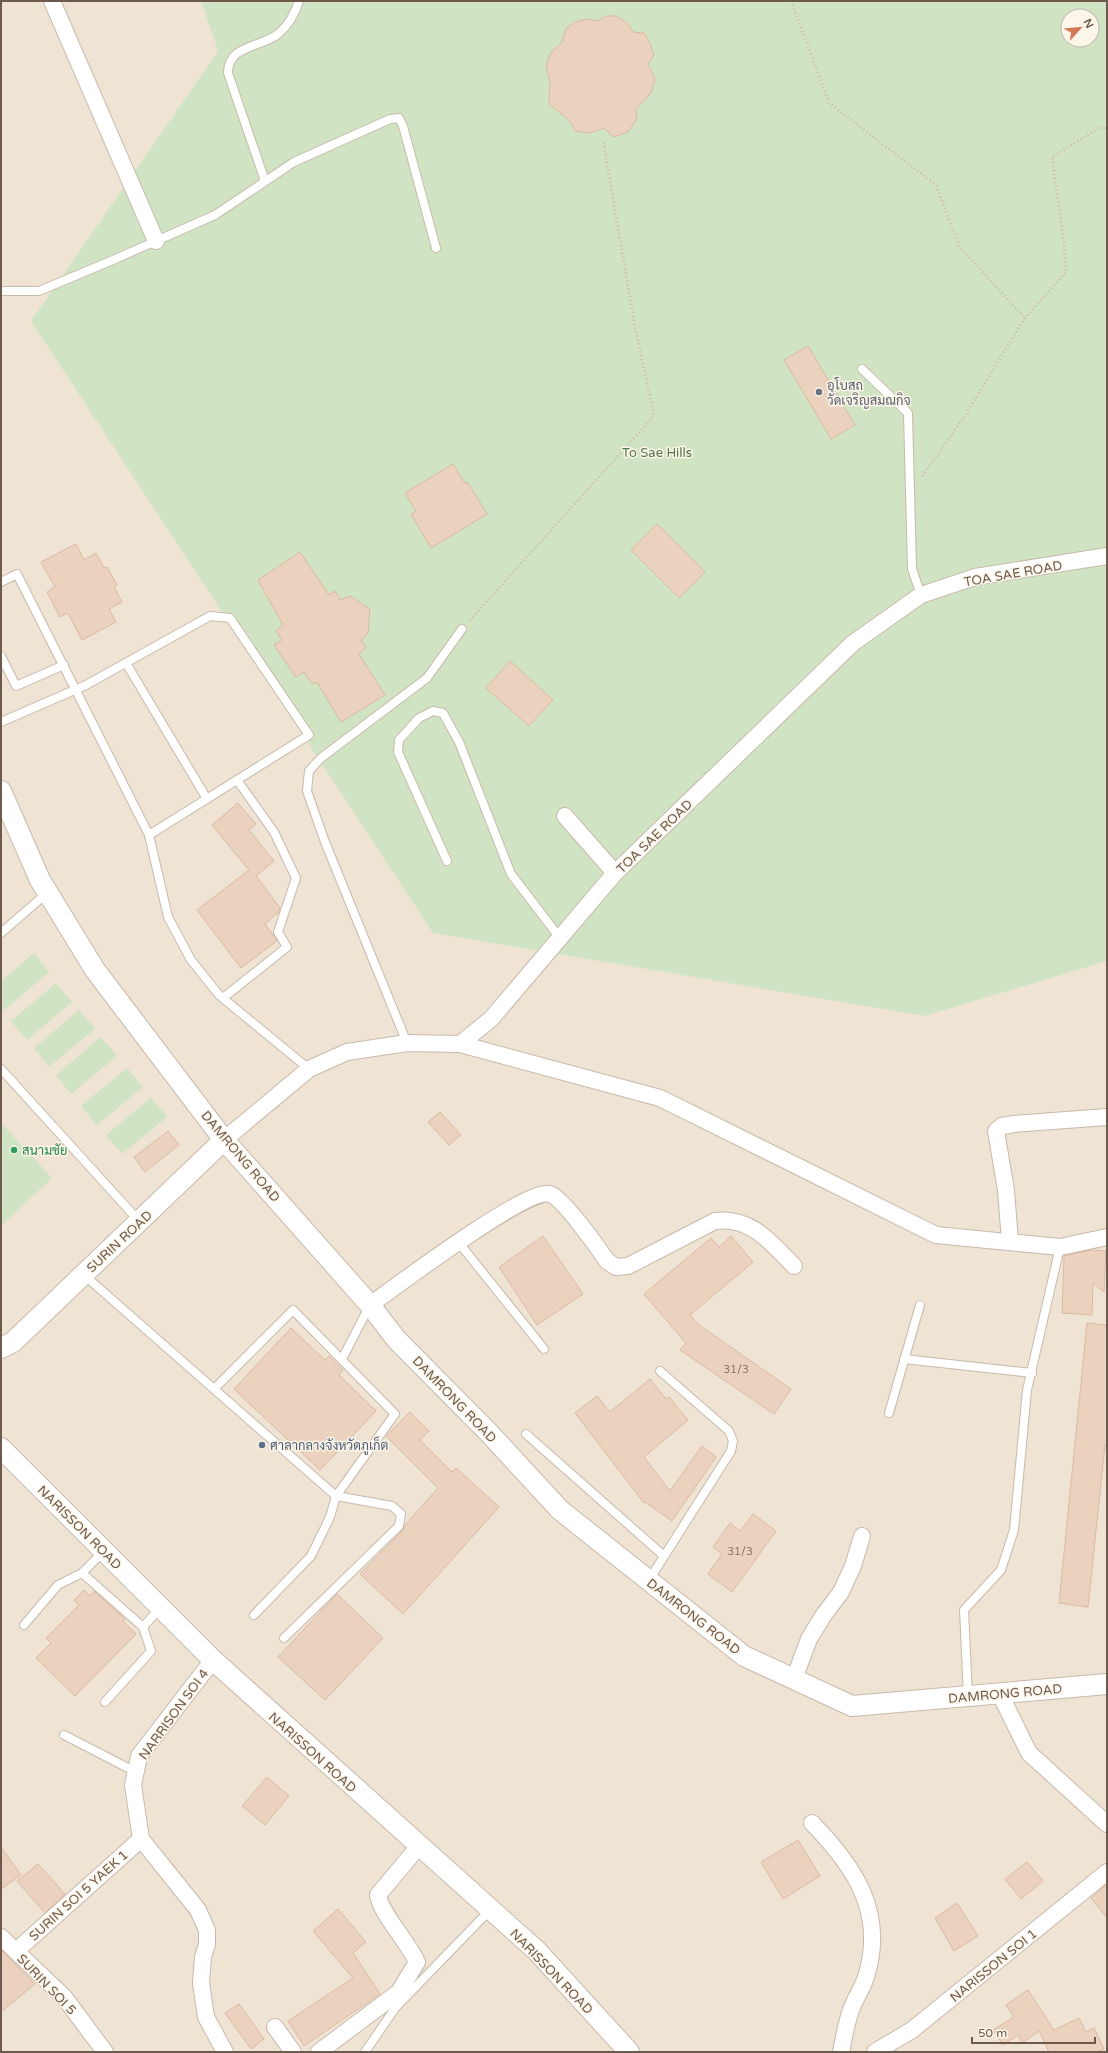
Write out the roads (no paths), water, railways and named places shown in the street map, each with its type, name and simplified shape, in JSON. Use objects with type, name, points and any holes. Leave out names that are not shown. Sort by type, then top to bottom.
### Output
[{"type":"street","points":[[52,1],[156,241]]},
{"type":"street","name":"TOA SAE ROAD","points":[[460,1044],[491,1019],[615,873],[853,642],[921,595],[975,577],[1107,556]]},
{"type":"street","name":"DAMRONG ROAD","points":[[2,794],[40,880],[95,970],[224,1140],[370,1305],[396,1339],[490,1434],[560,1510],[744,1656],[852,1706],[1107,1684]]},
{"type":"street","points":[[565,816],[615,873]]},
{"type":"street","points":[[224,1140],[309,1069],[346,1052],[408,1043],[460,1044],[660,1098],[936,1235],[1060,1247],[1107,1237]]},
{"type":"street","points":[[1010,1242],[1006,1190],[996,1131],[1002,1126],[1014,1124],[1107,1117]]},
{"type":"street","name":"SURIN ROAD","points":[[1,1362],[7,1345],[224,1140]]},
{"type":"street","points":[[370,1305],[490,1221],[540,1194],[551,1194],[562,1204],[607,1261],[616,1267],[628,1266],[715,1221],[729,1219],[741,1222],[762,1234],[794,1266]]},
{"type":"street","name":"NARISSON ROAD","points":[[1,1448],[212,1660],[537,1951],[629,2052]]},
{"type":"street","points":[[794,1679],[809,1639],[822,1616],[841,1592],[862,1536]]},
{"type":"street","name":"NARRISON SOI 4","points":[[141,1840],[133,1785],[134,1771],[139,1756],[212,1660]]},
{"type":"street","points":[[1000,1694],[1029,1752],[1107,1824]]},
{"type":"street","points":[[812,1823],[837,1848],[852,1870],[869,1906],[872,1941],[870,1959],[865,1978],[851,2010],[841,2052]]},
{"type":"street","points":[[141,1840],[198,1910],[207,1930],[207,1944],[203,1957],[201,1983],[206,2017],[225,2052]]},
{"type":"street","name":"SURIN SOI 5 YAEK 1","points":[[16,1951],[141,1840]]},
{"type":"street","points":[[319,2052],[399,1992],[417,1962],[410,1947],[380,1904],[378,1895],[419,1846]]},
{"type":"street","name":"NARISSON SOI 1","points":[[875,2052],[912,2030],[1107,1872]]},
{"type":"street","name":"SURIN SOI 5","points":[[1,1937],[64,1997],[105,2052]]},
{"type":"street","points":[[275,2027],[293,2052]]},
{"type":"lane","points":[[265,181],[228,73],[228,63],[234,55],[276,35],[294,14],[299,1]]},
{"type":"lane","points":[[1,291],[39,291],[156,241],[215,215],[294,162],[390,119],[399,118],[403,126],[436,248]]},
{"type":"lane","points":[[862,369],[908,413],[912,569],[921,595]]},
{"type":"lane","points":[[1,582],[17,574],[64,665],[149,835],[168,917],[191,960],[223,998],[309,1069]]},
{"type":"lane","points":[[1,722],[76,689],[210,616],[230,618],[309,735],[149,835]]},
{"type":"lane","points":[[408,1043],[325,842],[307,791],[309,771],[320,758],[427,678],[462,630]]},
{"type":"lane","points":[[1,656],[16,686],[64,665]]},
{"type":"lane","points":[[126,663],[207,799]]},
{"type":"lane","points":[[447,862],[398,752],[399,740],[420,718],[433,711],[443,713],[459,742],[511,874],[560,938]]},
{"type":"lane","points":[[223,998],[287,947],[278,932],[296,878],[274,832],[237,780]]},
{"type":"lane","points":[[1,933],[48,892]]},
{"type":"lane","points":[[1,1069],[140,1221]]},
{"type":"lane","points":[[459,1243],[544,1349]]},
{"type":"lane","points":[[968,1696],[964,1610],[1001,1570],[1014,1530],[1027,1390],[1060,1247]]},
{"type":"lane","points":[[83,1274],[215,1388],[336,1496],[392,1506],[401,1514],[399,1526],[284,1638]]},
{"type":"lane","points":[[342,1359],[370,1305]]},
{"type":"lane","points":[[889,1413],[920,1305]]},
{"type":"lane","points":[[215,1388],[293,1310],[395,1414],[336,1496],[330,1516],[311,1556],[254,1615]]},
{"type":"lane","points":[[904,1359],[1032,1373]]},
{"type":"lane","points":[[649,1580],[731,1450],[733,1441],[729,1431],[660,1370]]},
{"type":"lane","points":[[526,1434],[664,1556]]},
{"type":"lane","points":[[24,1625],[58,1585],[82,1573],[104,1551]]},
{"type":"lane","points":[[82,1573],[143,1627],[151,1651],[105,1702]]},
{"type":"lane","points":[[143,1627],[160,1608]]},
{"type":"lane","points":[[64,1735],[134,1771]]},
{"type":"lane","points":[[365,2052],[396,2007],[490,1910]]},
{"type":"place","name":"อุโบสถ วัดเจริญสมณกิจ","points":[[819,392]]},
{"type":"place","name":"สนามชัย","points":[[14,1150]]},
{"type":"place","name":"ศาลากลางจังหวัดภูเก็ต","points":[[262,1445]]},
{"type":"park label","name":"To Sae Hills","points":[[657,452]]}]
